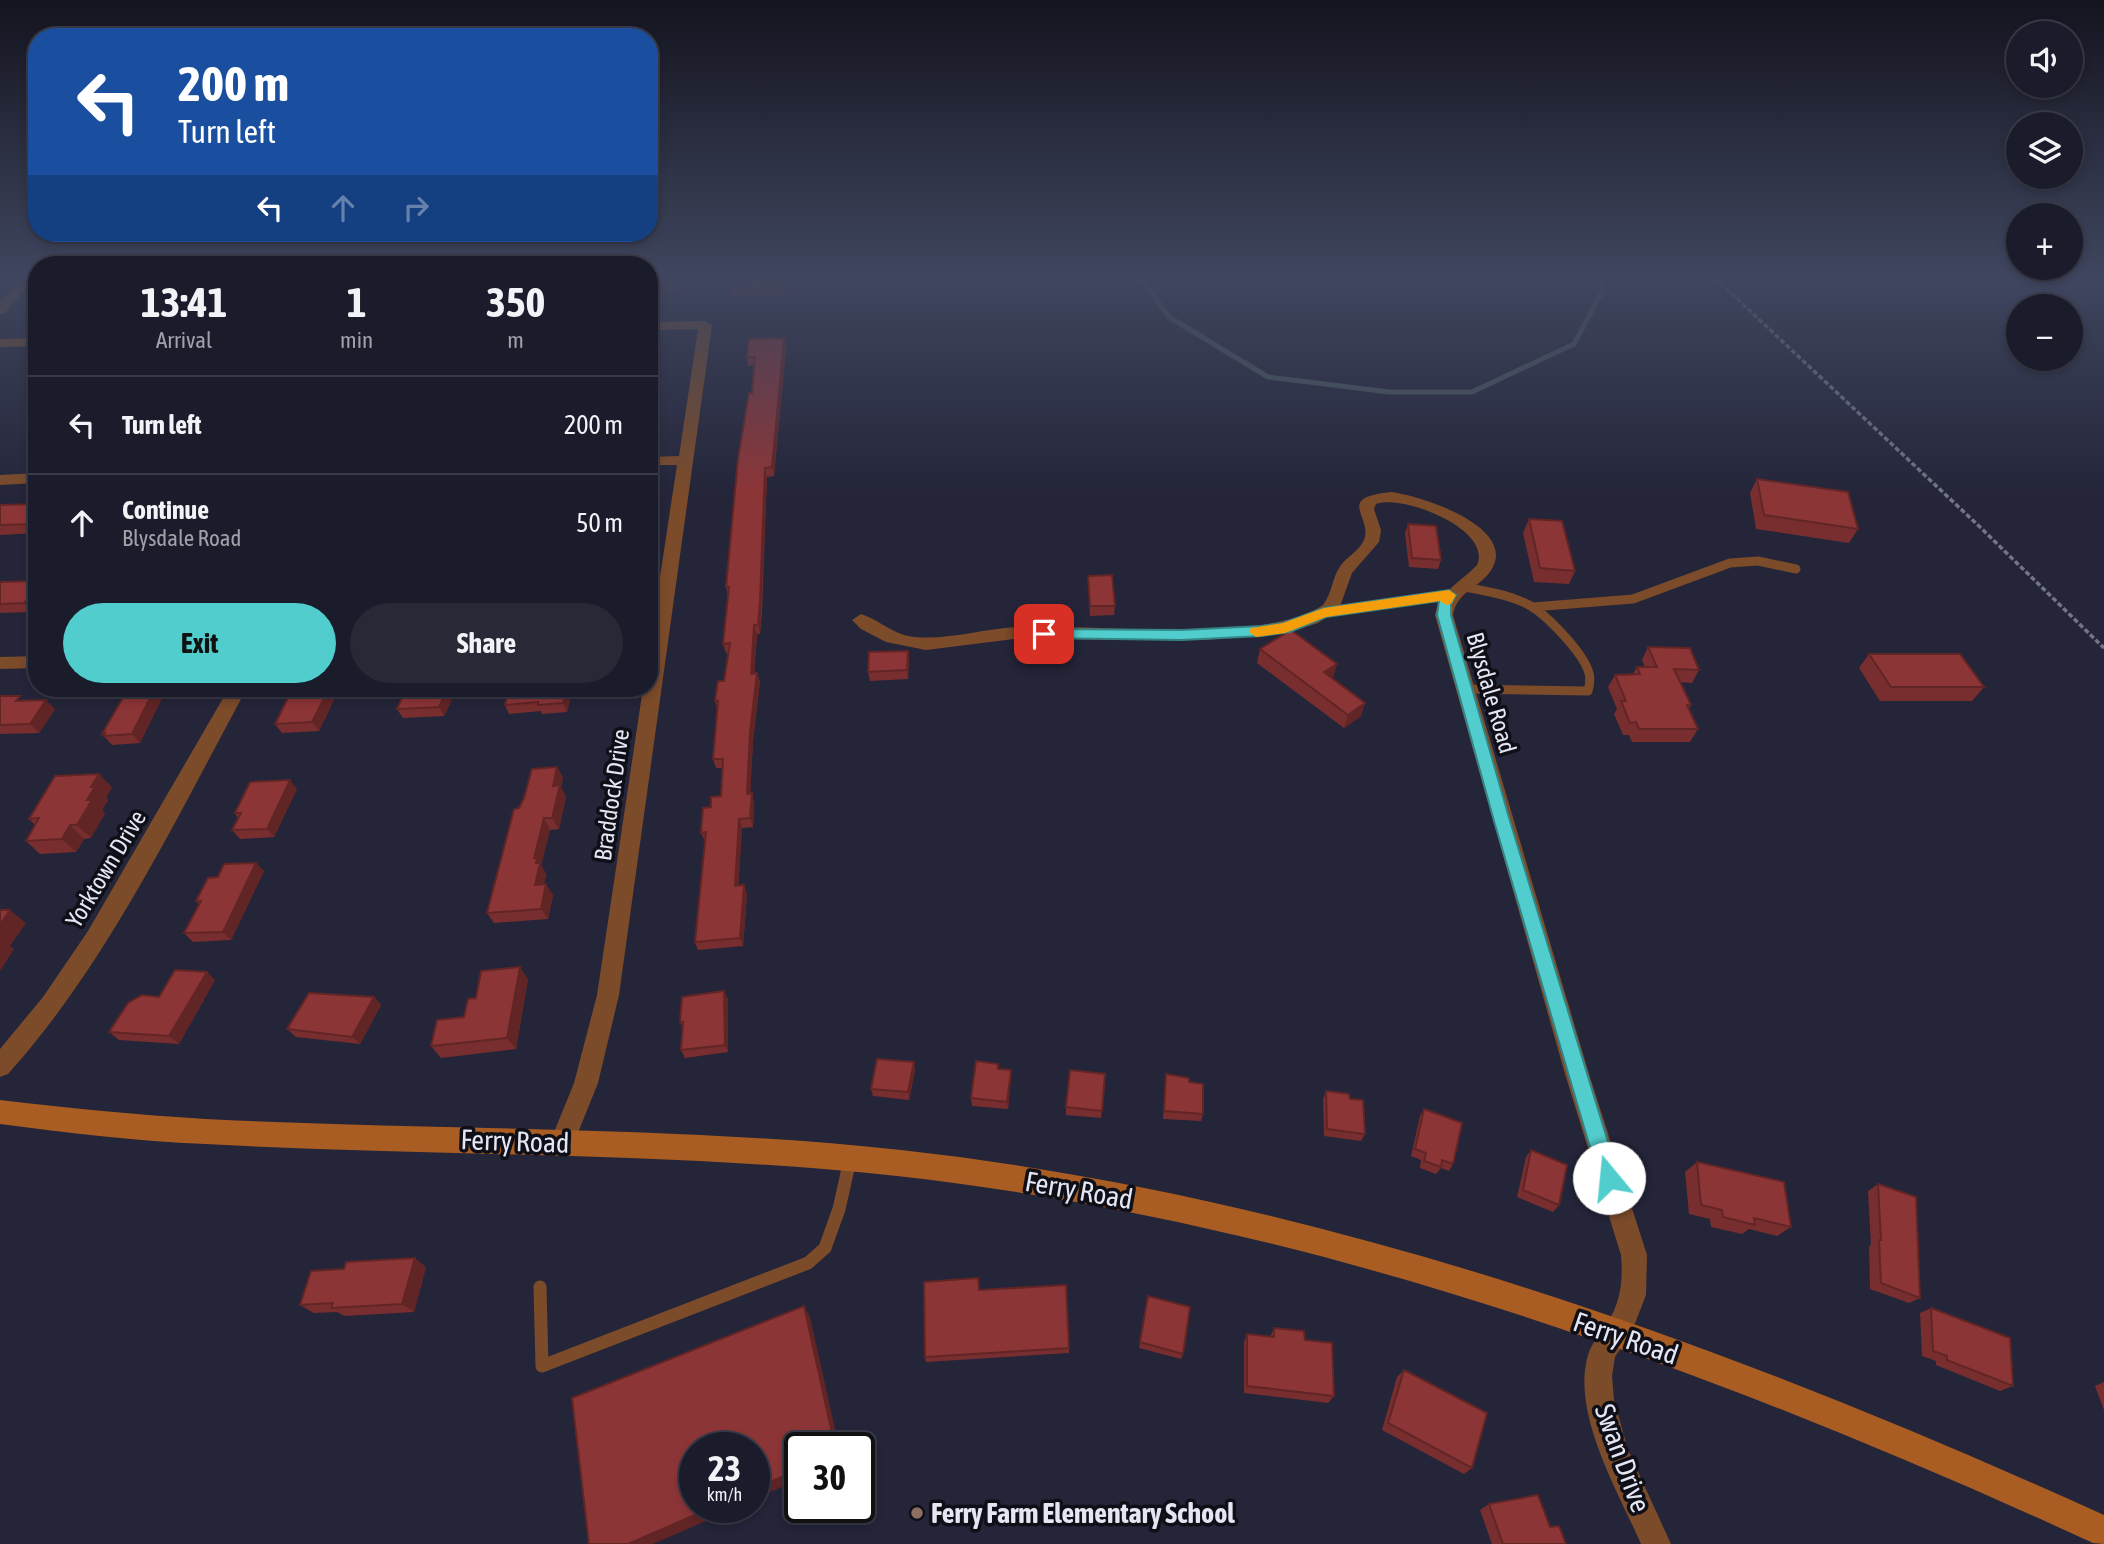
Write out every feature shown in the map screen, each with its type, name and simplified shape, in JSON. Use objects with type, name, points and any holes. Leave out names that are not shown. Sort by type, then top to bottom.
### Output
[{"type":"main road","name":"Ferry Road","points":[[0,1112],[61,1121],[184,1131],[694,1147],[850,1160],[1026,1180],[1180,1207],[1310,1239],[1616,1334],[1758,1384],[1897,1440],[2104,1532]]},
{"type":"street","name":"Braddock Drive","points":[[658,614],[701,350]]},
{"type":"street","points":[[658,461],[685,460]]},
{"type":"street","points":[[0,480],[28,478]]},
{"type":"street","points":[[861,620],[878,633],[895,639],[929,643],[1016,633],[1182,635],[1285,628],[1324,613],[1339,597],[1340,582],[1345,570],[1371,543],[1373,526],[1365,513],[1366,506],[1377,498],[1389,496],[1412,499],[1451,516],[1477,534],[1486,548],[1487,563],[1482,572],[1455,590]]},
{"type":"street","name":"Blysdale Road","points":[[1455,590],[1444,604],[1444,615],[1577,1074],[1634,1255],[1637,1282],[1631,1306],[1616,1334]]},
{"type":"street","points":[[0,663],[28,662]]},
{"type":"street","name":"Yorktown Drive","points":[[0,1066],[51,1005],[79,966],[171,811],[233,697]]},
{"type":"street","name":"Braddock Drive","points":[[562,1142],[586,1083],[605,1016],[646,697]]},
{"type":"street","name":"Swan Drive","points":[[1616,1334],[1603,1352],[1597,1375],[1599,1401],[1616,1450],[1656,1544]]},
{"type":"lane","points":[[1533,607],[1633,599],[1730,563],[1758,562],[1796,569]]},
{"type":"lane","points":[[1324,613],[1455,590],[1511,597],[1533,607],[1561,634],[1588,669],[1588,691],[1465,690]]},
{"type":"lane","points":[[540,1287],[542,1366],[808,1263],[825,1248],[839,1209],[850,1160]]},
{"type":"path","points":[[1792,350],[1981,528],[2104,649]]},
{"type":"building","points":[[748,350],[783,350],[772,467],[765,468],[760,601],[758,625],[754,625],[751,674],[757,673],[750,732],[747,794],[752,793],[750,818],[739,819],[735,886],[744,885],[740,938],[695,942],[706,832],[701,833],[703,808],[711,807],[711,797],[721,796],[723,759],[713,759],[718,701],[715,701],[718,681],[724,681],[730,643],[723,644],[729,587],[726,587],[738,458],[749,393],[752,393],[755,357],[747,357]]},
{"type":"building","points":[[1757,479],[1848,492],[1858,529],[1764,515]]},
{"type":"building","points":[[28,504],[28,524],[0,525],[0,505]]},
{"type":"building","points":[[1529,519],[1562,521],[1575,571],[1540,568]]},
{"type":"building","points":[[1408,524],[1436,526],[1441,560],[1412,558]]},
{"type":"building","points":[[1112,575],[1115,606],[1090,606],[1088,576]]},
{"type":"building","points":[[28,581],[28,599],[24,603],[0,604],[0,582]]},
{"type":"building","points":[[1291,630],[1337,664],[1324,672],[1365,703],[1348,715],[1260,649]]},
{"type":"building","points":[[1648,647],[1690,648],[1699,670],[1674,669],[1691,705],[1687,705],[1698,729],[1639,729],[1636,722],[1630,723],[1621,701],[1626,701],[1615,675],[1640,674],[1637,667],[1657,667]]},
{"type":"building","points":[[908,651],[907,670],[868,672],[869,652]]},
{"type":"building","points":[[1869,654],[1960,654],[1984,687],[1891,687]]},
{"type":"building","points":[[0,696],[20,696],[16,701],[46,700],[30,724],[0,725]]},
{"type":"building","points":[[123,697],[150,697],[132,734],[102,734]]},
{"type":"building","points":[[288,697],[324,697],[312,722],[275,724]]},
{"type":"building","points":[[402,697],[444,697],[439,707],[397,709]]},
{"type":"building","points":[[507,697],[564,697],[563,703],[505,705]]},
{"type":"building","points":[[557,767],[553,786],[560,785],[552,818],[544,818],[534,858],[537,858],[536,863],[540,863],[535,885],[546,884],[541,909],[487,913],[514,809],[519,808],[524,798],[532,769]]},
{"type":"building","points":[[99,774],[87,800],[92,800],[77,825],[70,825],[62,839],[26,841],[39,818],[29,819],[55,776]]},
{"type":"building","points":[[290,780],[267,829],[232,830],[241,813],[235,813],[250,782]]},
{"type":"building","points":[[256,863],[223,932],[184,933],[201,901],[196,901],[208,878],[218,877],[224,864]]},
{"type":"building","points":[[0,910],[10,910],[0,925]]},
{"type":"building","points":[[520,967],[507,1038],[431,1046],[437,1020],[464,1017],[468,999],[476,998],[481,971]]},
{"type":"building","points":[[175,970],[207,972],[169,1036],[109,1032],[128,1003],[142,995],[159,997]]},
{"type":"building","points":[[724,991],[725,1045],[681,1050],[682,997]]},
{"type":"building","points":[[309,993],[374,997],[352,1037],[287,1029]]},
{"type":"building","points":[[877,1059],[914,1062],[908,1092],[871,1089]]},
{"type":"building","points":[[976,1061],[998,1064],[998,1069],[1011,1070],[1007,1102],[971,1098]]},
{"type":"building","points":[[1070,1070],[1105,1074],[1102,1111],[1066,1107]]},
{"type":"building","points":[[1166,1074],[1189,1078],[1189,1082],[1203,1084],[1203,1114],[1164,1111]]},
{"type":"building","points":[[1326,1091],[1349,1094],[1350,1099],[1363,1100],[1365,1134],[1327,1129]]},
{"type":"building","points":[[1424,1109],[1462,1123],[1453,1164],[1442,1160],[1441,1167],[1424,1161],[1426,1153],[1415,1149]]},
{"type":"building","points":[[1531,1150],[1567,1165],[1559,1205],[1523,1190]]},
{"type":"building","points":[[1697,1162],[1784,1182],[1791,1227],[1754,1218],[1755,1225],[1723,1217],[1722,1210],[1701,1205]]},
{"type":"building","points":[[1878,1184],[1916,1197],[1920,1298],[1881,1283]]},
{"type":"building","points":[[415,1258],[402,1304],[331,1308],[333,1303],[300,1305],[311,1271],[344,1269],[346,1262]]},
{"type":"building","points":[[978,1278],[979,1290],[1066,1285],[1069,1348],[925,1357],[924,1282]]},
{"type":"building","points":[[1148,1296],[1190,1307],[1183,1354],[1140,1342]]},
{"type":"building","points":[[804,1306],[832,1432],[784,1432],[784,1476],[770,1482],[770,1432],[679,1432],[679,1522],[628,1544],[589,1544],[572,1398]]},
{"type":"building","points":[[1931,1308],[2010,1338],[2013,1386],[1947,1360],[1947,1356],[1933,1351]]},
{"type":"building","points":[[1274,1328],[1304,1331],[1305,1340],[1332,1343],[1334,1396],[1247,1386],[1247,1334],[1274,1337]]},
{"type":"building","points":[[1404,1370],[1487,1413],[1472,1468],[1388,1423]]},
{"type":"building","points":[[1538,1495],[1550,1527],[1559,1526],[1566,1544],[1503,1544],[1489,1504]]},
{"type":"waterway","points":[[1224,350],[1268,377],[1389,392],[1472,392],[1561,350]]},
{"type":"slow traffic","points":[[1256,632],[1285,628],[1324,613],[1449,595],[1446,600]]},
{"type":"place","name":"Ferry Farm Elementary School","points":[[917,1513]]},
{"type":"route","points":[[1044,634],[1210,635],[1261,631],[1285,628],[1324,613],[1449,595],[1444,604],[1444,615],[1502,821],[1609,1178]]}]
